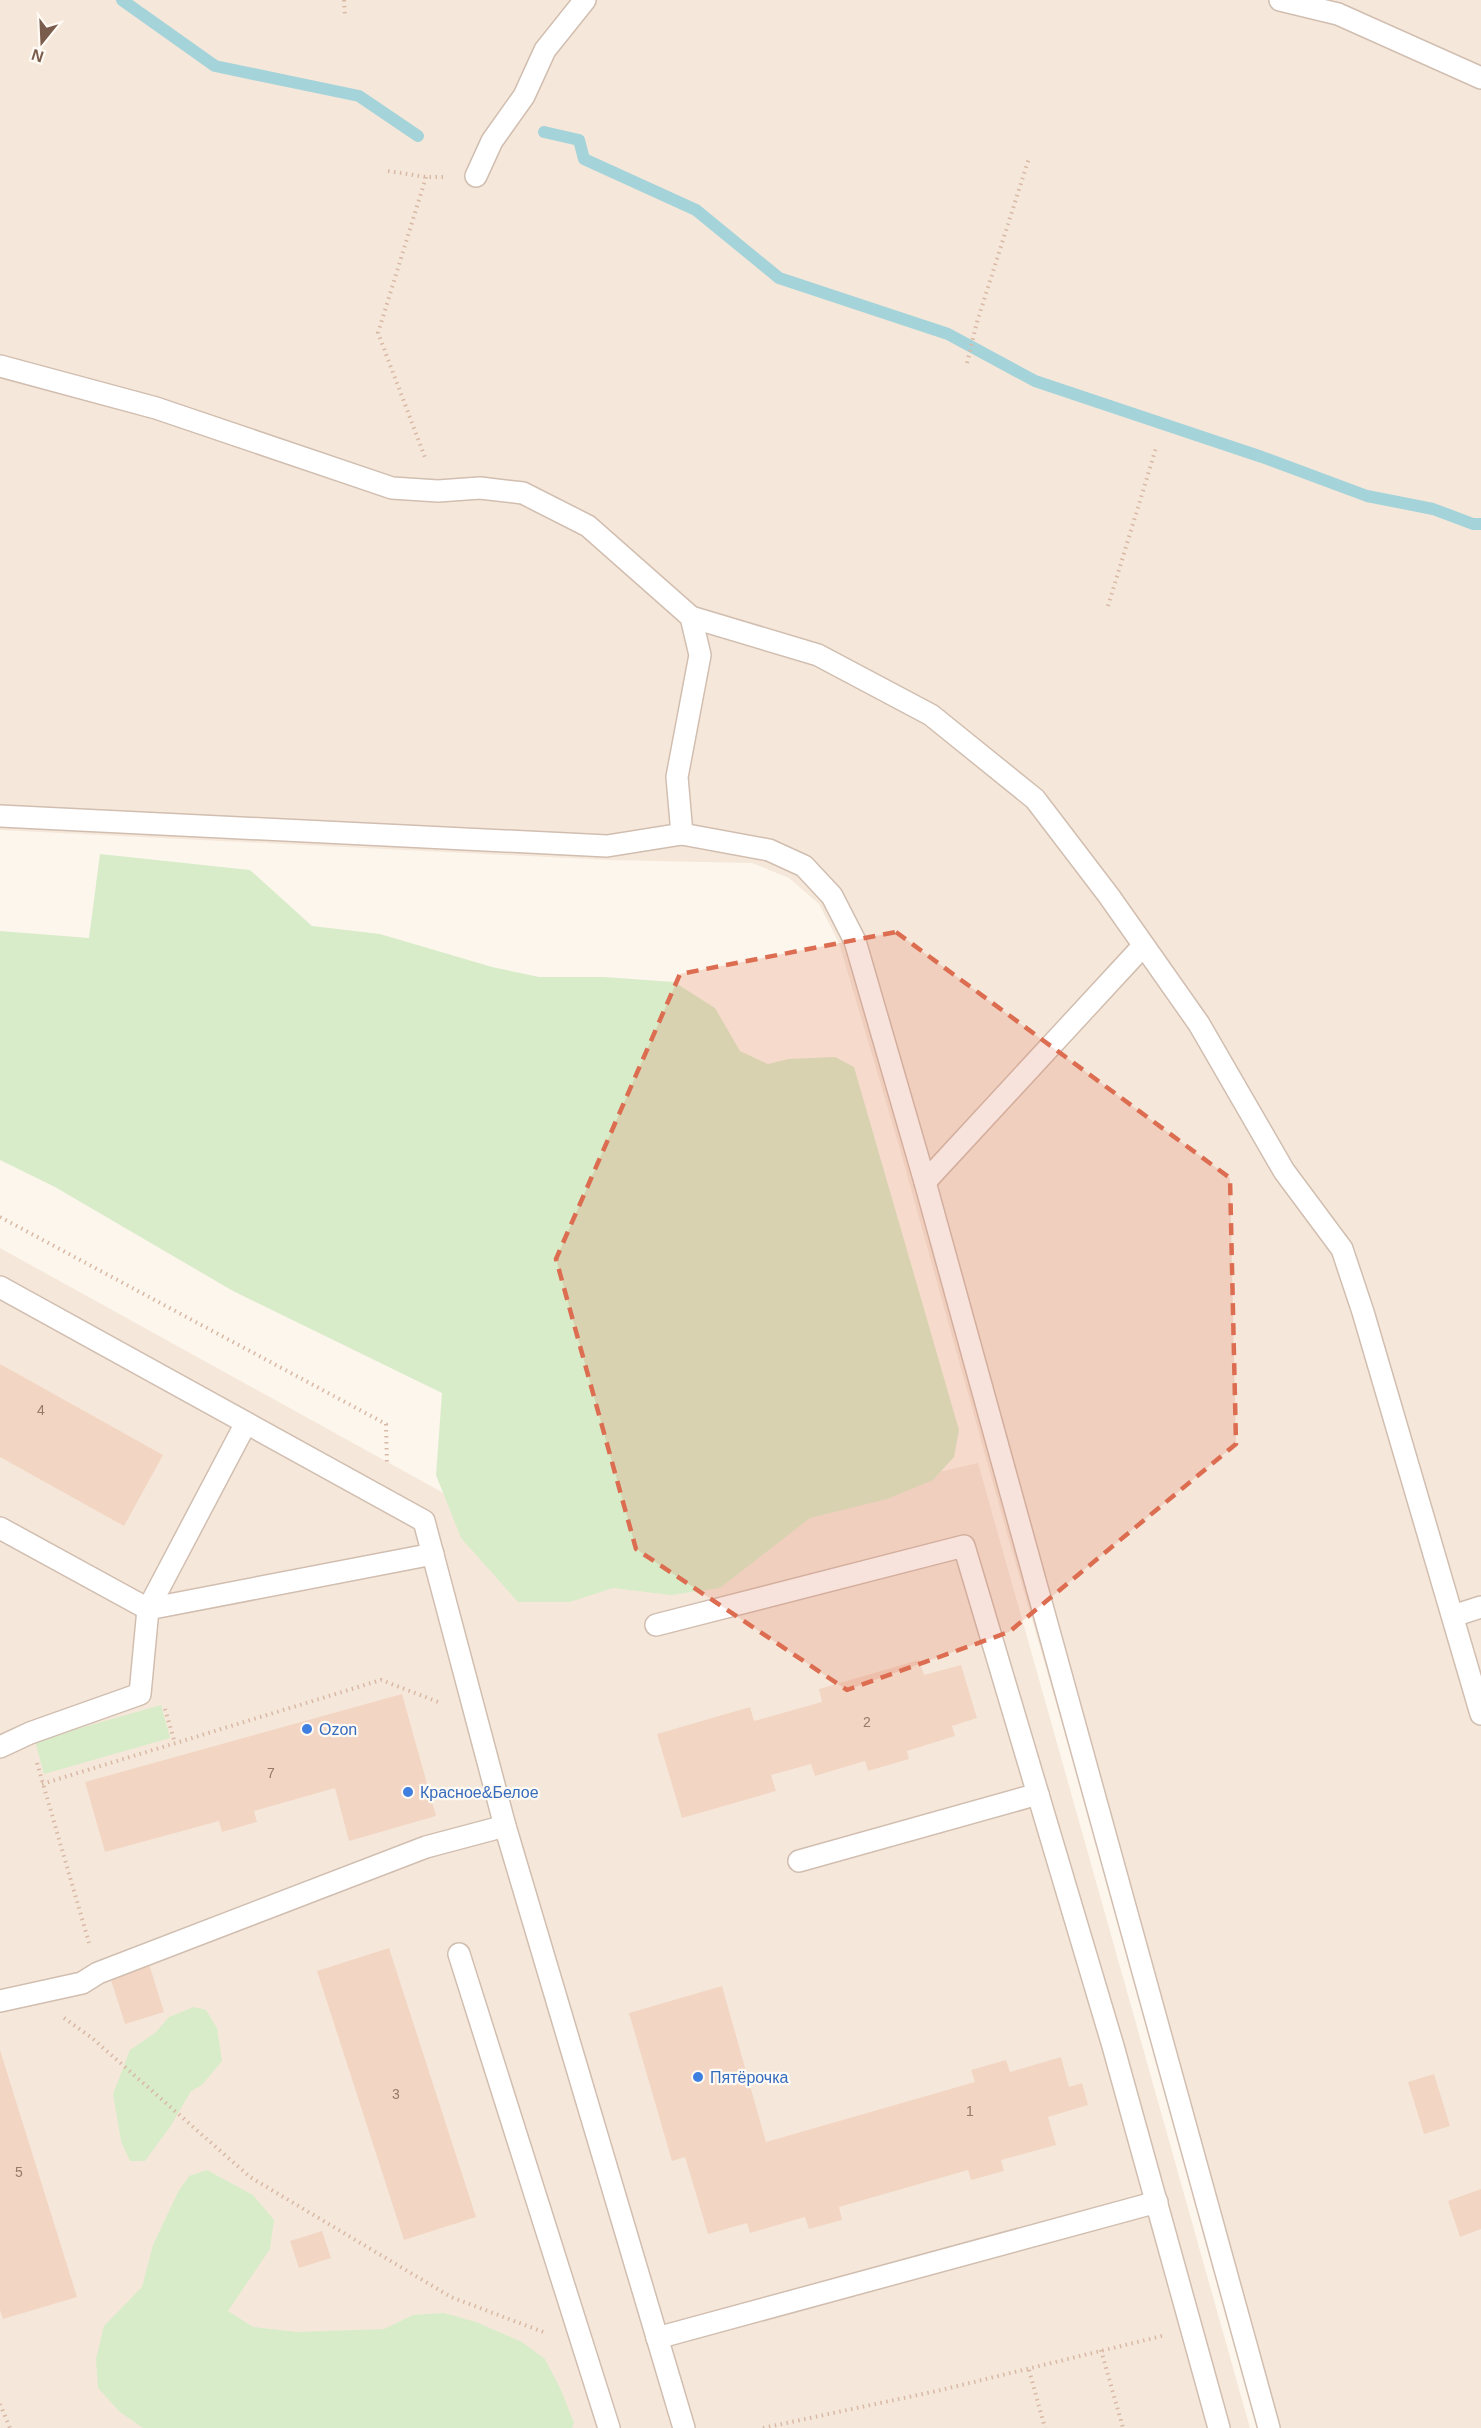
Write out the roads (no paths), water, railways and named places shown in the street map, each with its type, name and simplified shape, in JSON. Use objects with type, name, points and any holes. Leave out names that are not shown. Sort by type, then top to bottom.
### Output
[{"type":"lane","points":[[476,176],[492,141],[524,96],[545,50],[585,0]]},
{"type":"lane","points":[[1280,0],[1338,14],[1481,78]]},
{"type":"lane","points":[[0,366],[156,408],[392,488],[438,492],[480,488],[523,493],[588,526],[691,616],[819,655],[931,715],[1035,799],[1199,1024],[1284,1171],[1342,1249],[1363,1311],[1481,1714]]},
{"type":"lane","points":[[682,834],[677,777],[699,655],[691,616]]},
{"type":"lane","points":[[0,816],[608,846],[682,834],[769,850],[804,866],[832,896],[855,940],[925,1182],[1269,2428]]},
{"type":"lane","points":[[925,1182],[1143,946]]},
{"type":"lane","points":[[0,1287],[424,1521],[506,1826],[684,2428]]},
{"type":"lane","points":[[0,1747],[140,1694],[148,1609],[246,1423]]},
{"type":"lane","points":[[0,1528],[148,1609],[433,1554]]},
{"type":"lane","points":[[656,1625],[964,1546],[1157,2202],[1219,2428]]},
{"type":"lane","points":[[1453,1616],[1481,1607]]},
{"type":"lane","points":[[799,1861],[1038,1794]]},
{"type":"lane","points":[[8,1999],[82,1983],[98,1973],[426,1847],[506,1826]]},
{"type":"lane","points":[[459,1954],[609,2428]]},
{"type":"lane","points":[[657,2338],[1157,2202]]},
{"type":"waterway","points":[[122,0],[215,66],[359,96],[418,136]]},
{"type":"waterway","points":[[544,132],[579,140],[584,159],[696,210],[779,278],[948,334],[1035,381],[1262,457],[1367,496],[1433,509],[1473,524],[1481,524]]},
{"type":"place","name":"Ozon","points":[[307,1729]]},
{"type":"place","name":"Красное&Белое","points":[[408,1792]]},
{"type":"place","name":"Пятёрочка","points":[[698,2077]]}]
